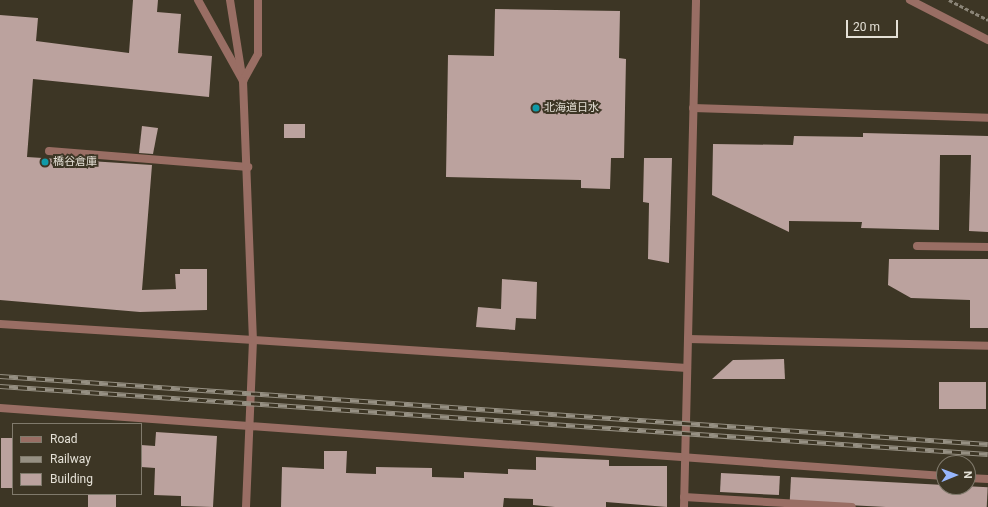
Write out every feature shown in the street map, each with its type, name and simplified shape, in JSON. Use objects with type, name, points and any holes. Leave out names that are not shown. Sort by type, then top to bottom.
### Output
[{"type":"street","points":[[198,0],[243,81]]},
{"type":"street","points":[[230,0],[243,81],[248,167],[253,340],[246,507]]},
{"type":"street","points":[[243,81],[258,54],[258,0]]},
{"type":"street","points":[[684,507],[696,0]]},
{"type":"street","points":[[910,0],[988,40]]},
{"type":"street","points":[[693,108],[988,118]]},
{"type":"street","points":[[49,151],[248,167]]},
{"type":"street","points":[[917,246],[988,247]]},
{"type":"street","points":[[0,324],[687,368]]},
{"type":"street","points":[[688,339],[988,346]]},
{"type":"street","points":[[0,408],[249,428],[685,456],[936,475]]},
{"type":"street","points":[[976,478],[988,479]]},
{"type":"street","points":[[684,497],[852,507]]},
{"type":"path","points":[[949,0],[988,20]]},
{"type":"building","name":"橋谷倉庫","points":[[133,0],[158,0],[157,12],[181,14],[178,53],[212,56],[209,97],[33,79],[27,157],[152,165],[142,290],[176,289],[175,274],[180,274],[180,269],[207,269],[207,310],[140,312],[0,300],[0,15],[38,18],[36,41],[129,53]]},
{"type":"building","name":"北海道日水","points":[[495,9],[620,11],[619,58],[626,59],[624,158],[611,158],[610,189],[581,188],[581,180],[446,177],[448,55],[494,56]]},
{"type":"building","points":[[284,124],[305,124],[305,138],[284,138]]},
{"type":"building","points":[[142,126],[158,128],[153,154],[139,153]]},
{"type":"building","points":[[863,133],[988,136],[988,232],[969,231],[971,155],[940,155],[939,230],[861,228],[862,222],[789,221],[789,232],[712,195],[713,144],[793,145],[794,136],[863,137]]},
{"type":"building","points":[[644,158],[672,158],[669,263],[648,259],[649,203],[643,202]]},
{"type":"building","points":[[889,259],[988,259],[988,328],[970,328],[970,300],[911,298],[888,285]]},
{"type":"building","points":[[502,279],[537,282],[536,319],[516,318],[515,330],[476,327],[478,307],[501,309]]},
{"type":"building","points":[[784,359],[785,379],[712,379],[733,360]]},
{"type":"building","points":[[939,382],[986,382],[986,409],[939,409]]},
{"type":"building","points":[[156,432],[217,436],[213,507],[181,506],[181,496],[154,495],[155,468],[142,467],[142,445],[155,446]]},
{"type":"building","points":[[1,438],[12,438],[12,488],[1,488]]},
{"type":"building","points":[[324,451],[347,451],[346,473],[376,474],[376,467],[432,468],[432,477],[464,478],[464,472],[508,474],[508,469],[536,470],[536,457],[609,460],[609,466],[667,466],[667,507],[606,502],[606,507],[555,507],[533,505],[533,499],[504,498],[503,507],[281,507],[282,467],[324,469]]},
{"type":"building","points":[[721,473],[780,476],[779,495],[720,492]]},
{"type":"building","points":[[791,477],[936,485],[936,495],[976,495],[976,487],[988,487],[987,507],[886,507],[790,502]]},
{"type":"building","points":[[88,495],[116,495],[116,507],[88,507]]},
{"type":"railway","points":[[0,376],[988,444]]},
{"type":"railway","points":[[0,386],[988,454]]},
{"type":"place","name":"北海道日水","points":[[536,108]]},
{"type":"place","name":"橋谷倉庫","points":[[45,162]]}]
